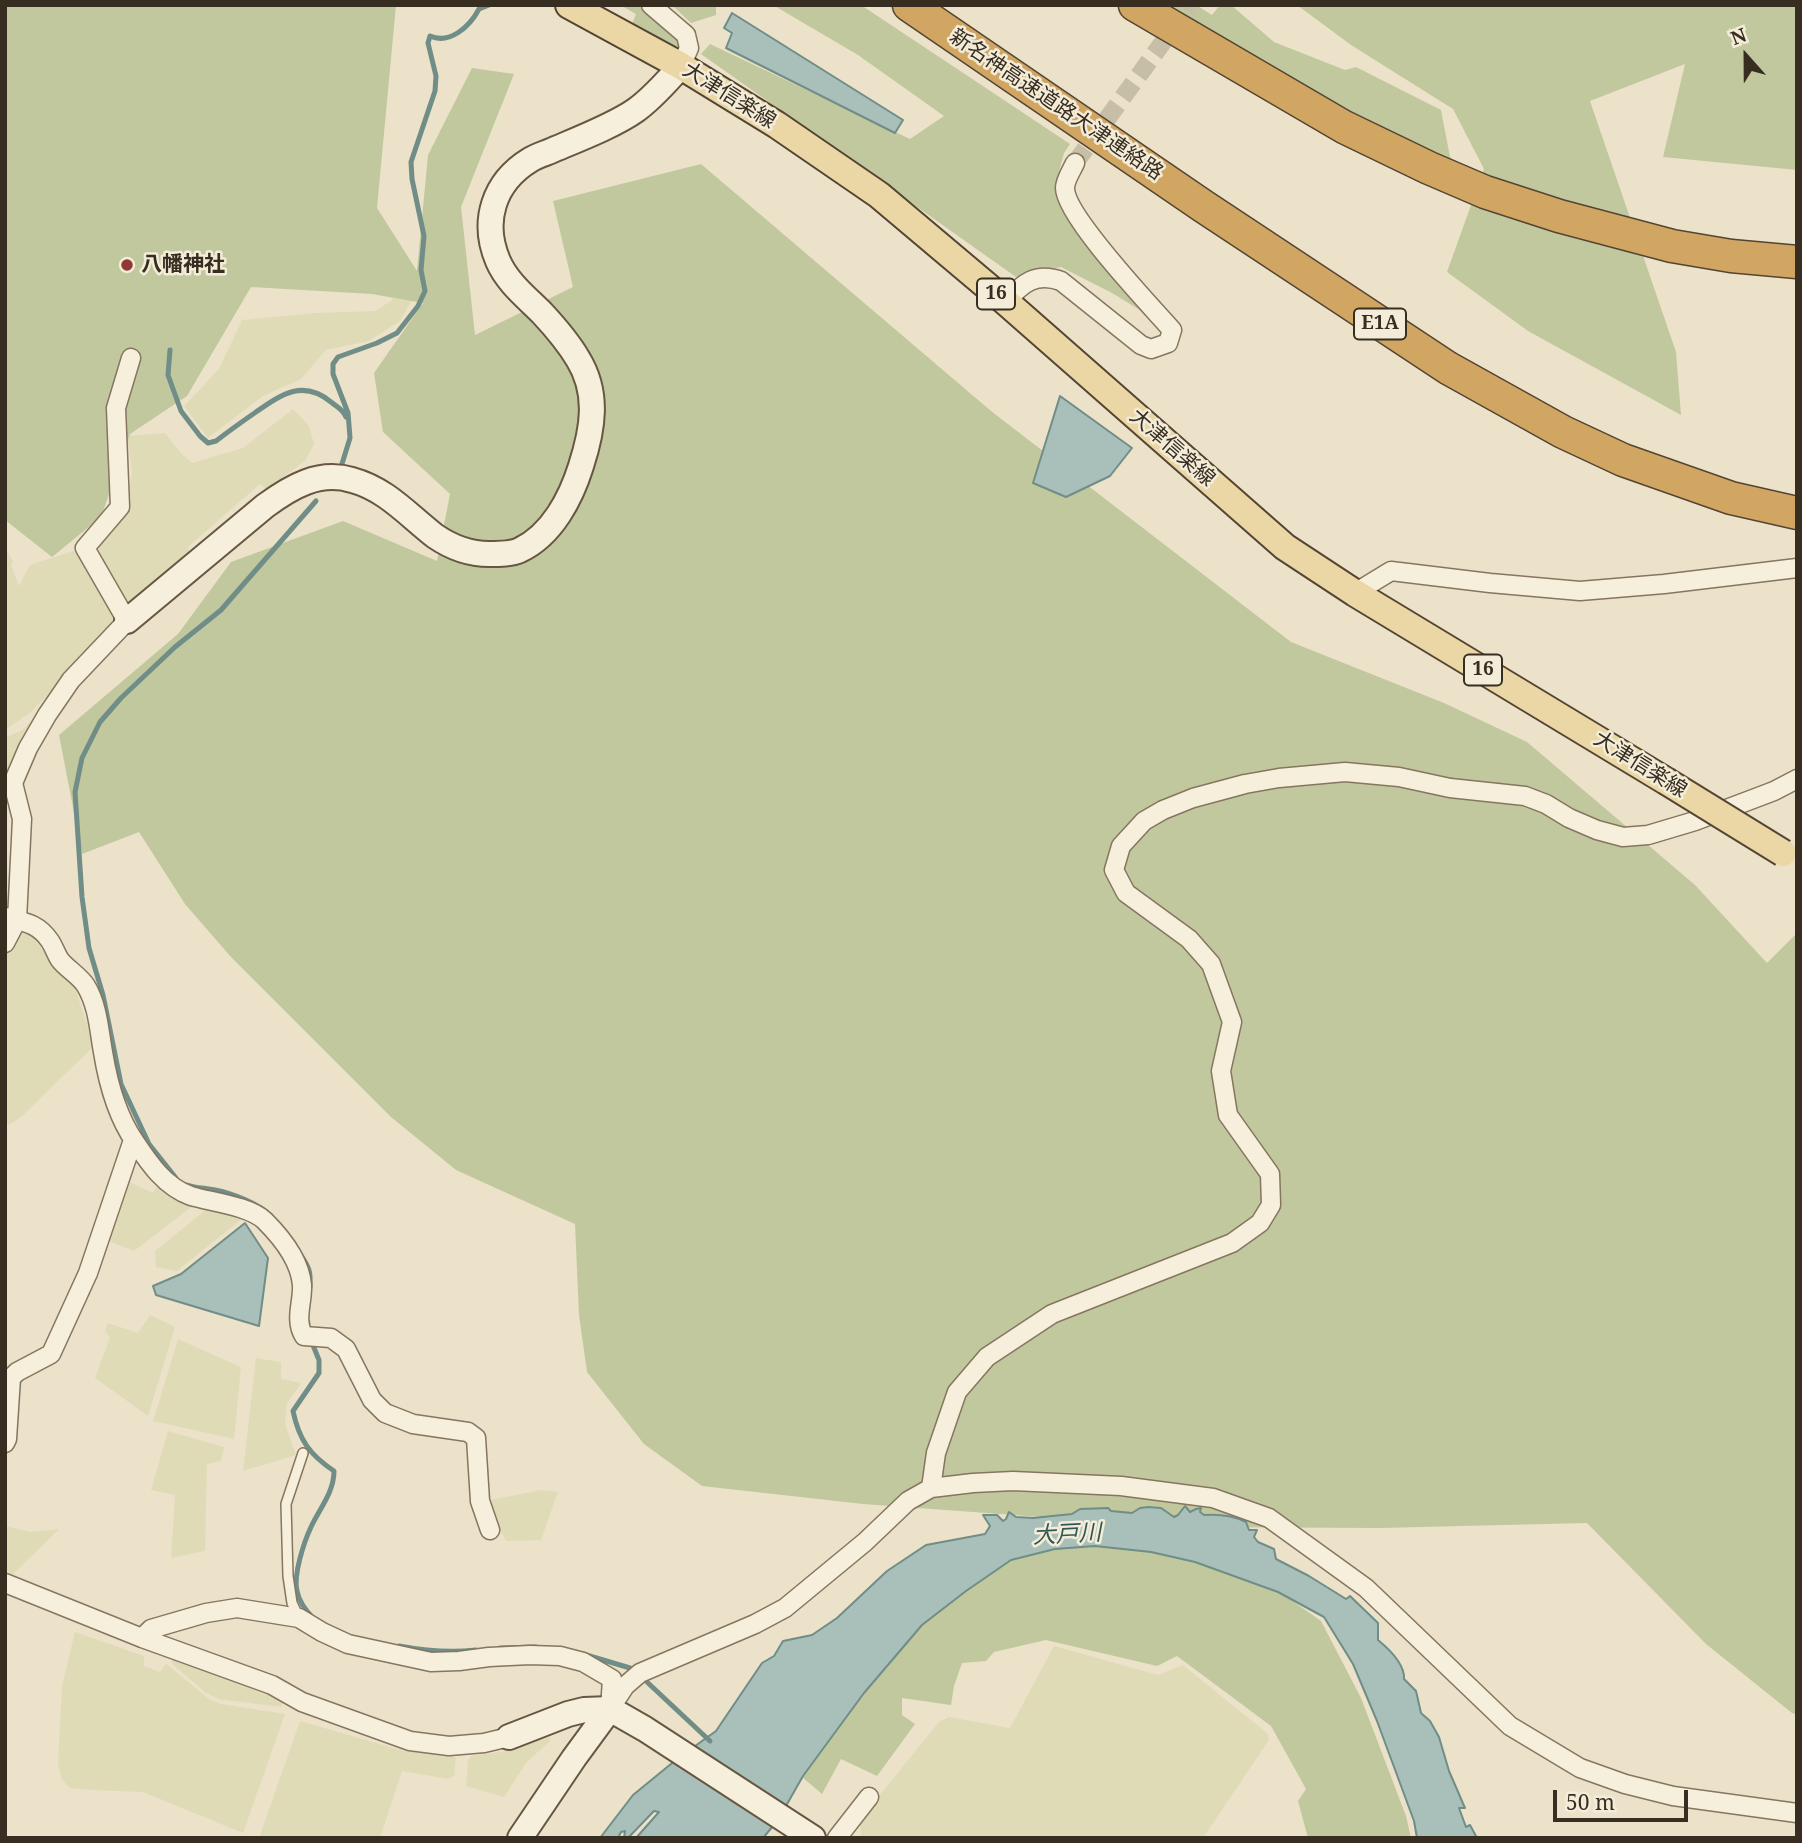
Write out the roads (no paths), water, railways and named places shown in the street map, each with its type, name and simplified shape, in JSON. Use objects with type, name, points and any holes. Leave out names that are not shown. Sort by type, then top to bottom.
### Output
[{"type":"highway","name":"新名神高速道路大津連絡路","points":[[909,5],[1203,206],[1448,368],[1563,432],[1623,460],[1731,498],[1797,513]]},
{"type":"highway","points":[[1135,5],[1344,127],[1429,169],[1485,192],[1559,216],[1672,246],[1731,256],[1797,262]]},
{"type":"main road","name":"大津信楽線","points":[[569,5],[681,66],[778,125],[879,195],[1006,302],[1285,547],[1355,593],[1790,858]]},
{"type":"street","points":[[5,943],[11,918],[22,819],[9,785],[27,748],[71,680],[127,621],[265,506],[288,489],[310,479],[351,479],[374,488],[406,510],[436,537],[474,554],[519,551],[552,523],[568,497],[589,436],[592,408],[590,384],[579,360],[565,340],[509,280],[498,261],[490,223],[493,202],[506,181],[530,160],[635,111],[681,66],[689,48],[687,35],[651,5]]},
{"type":"street","points":[[1006,302],[1019,286],[1046,276],[1061,281],[1141,345],[1151,349],[1168,343],[1172,330],[1099,247],[1067,201],[1065,185],[1075,163]]},
{"type":"street","points":[[127,621],[85,548],[120,507],[116,408],[131,358]]},
{"type":"street","points":[[1355,593],[1391,571],[1580,591],[1797,568]]},
{"type":"street","points":[[931,1488],[936,1453],[957,1392],[987,1357],[1052,1314],[1232,1243],[1261,1223],[1271,1205],[1270,1174],[1228,1115],[1221,1070],[1231,1022],[1211,964],[1189,939],[1126,892],[1114,870],[1121,846],[1144,821],[1193,798],[1245,784],[1345,772],[1399,777],[1450,788],[1525,796],[1597,830],[1623,837],[1648,835],[1695,821],[1774,791],[1797,779]]},
{"type":"street","points":[[11,918],[33,923],[48,938],[60,960],[86,985],[97,1012],[117,1109],[133,1140],[164,1180],[189,1195],[233,1206],[263,1219],[286,1247],[299,1269],[302,1287],[300,1330],[309,1337],[331,1338],[346,1349],[372,1400],[385,1413],[413,1424],[468,1432],[477,1438],[480,1501],[490,1530]]},
{"type":"street","points":[[5,1443],[11,1378],[51,1354],[88,1273],[133,1140]]},
{"type":"street","points":[[520,1838],[625,1686],[640,1673],[755,1624],[785,1608],[865,1542],[908,1501],[931,1488],[1013,1481],[1121,1486],[1213,1498],[1269,1518],[1366,1588],[1510,1726],[1580,1768],[1625,1784],[1673,1796],[1797,1813]]},
{"type":"street","points":[[5,1583],[142,1638],[272,1685],[302,1702],[410,1741],[449,1746],[484,1743],[509,1737],[576,1712],[610,1709],[804,1831]]},
{"type":"street","points":[[142,1638],[151,1629],[206,1613],[237,1608],[299,1618],[348,1644],[431,1662],[530,1655],[560,1656],[583,1662],[612,1679],[610,1709]]},
{"type":"street","points":[[837,1838],[869,1797]]},
{"type":"lane","points":[[299,1618],[292,1603],[288,1576],[286,1504],[303,1453]]},
{"type":"water","points":[[732,13],[903,120],[895,133],[726,48],[732,33],[724,28]]},
{"type":"water","points":[[1060,396],[1132,448],[1110,476],[1066,497],[1033,483]]},
{"type":"water","points":[[245,1223],[268,1258],[259,1326],[156,1295],[153,1286],[181,1274]]},
{"type":"water","name":"大戸川","points":[[1185,1506],[1190,1512],[1201,1508],[1200,1512],[1204,1515],[1225,1515],[1246,1522],[1249,1530],[1257,1530],[1254,1537],[1258,1542],[1274,1549],[1276,1559],[1346,1599],[1350,1596],[1378,1623],[1378,1640],[1399,1662],[1404,1679],[1416,1691],[1421,1713],[1430,1721],[1439,1737],[1449,1771],[1465,1808],[1459,1808],[1466,1827],[1470,1825],[1477,1838],[1417,1838],[1414,1821],[1377,1721],[1353,1664],[1324,1617],[1278,1592],[1195,1562],[1151,1552],[1095,1546],[1055,1549],[1011,1560],[922,1625],[864,1693],[803,1776],[778,1820],[763,1838],[636,1838],[659,1812],[654,1811],[628,1838],[624,1838],[625,1831],[621,1832],[618,1838],[600,1838],[633,1795],[716,1731],[762,1663],[774,1656],[783,1641],[812,1635],[837,1618],[887,1571],[926,1545],[985,1534],[990,1526],[983,1515],[997,1515],[1003,1521],[1009,1512],[1016,1517],[1033,1518],[1072,1514],[1080,1509],[1108,1508],[1111,1511],[1132,1513],[1148,1507],[1161,1508],[1174,1517]]},
{"type":"waterway","points":[[341,467],[350,438],[349,425],[348,413],[333,374],[333,364],[338,357],[397,333],[418,306],[425,291],[421,270],[424,236],[411,162],[435,91],[436,76],[428,43],[430,36],[452,36],[465,27],[479,9],[489,5]]},
{"type":"waterway","points":[[170,350],[168,375],[181,411],[208,443],[216,441],[275,400],[302,390],[321,395],[340,408],[346,417]]},
{"type":"waterway","points":[[176,1178],[149,1144],[121,1084],[103,995],[89,948],[82,897],[75,792],[82,758],[100,722],[121,698],[175,647],[221,610],[316,501]]},
{"type":"waterway","points":[[187,1185],[237,1196],[260,1207],[271,1216]]},
{"type":"waterway","points":[[300,1254],[309,1269],[310,1287]]},
{"type":"waterway","points":[[310,1338],[319,1360],[319,1373],[293,1411],[307,1446],[334,1471],[329,1493],[305,1541],[297,1576],[300,1599],[314,1619]]},
{"type":"waterway","points":[[399,1646],[438,1651],[476,1650]]},
{"type":"waterway","points":[[500,1648],[536,1647]]},
{"type":"waterway","points":[[583,1654],[630,1668]]},
{"type":"waterway","points":[[647,1682],[710,1741]]},
{"type":"tunnel","points":[[1075,163],[1190,5]]},
{"type":"place","name":"八幡神社","points":[[127,265]]}]
